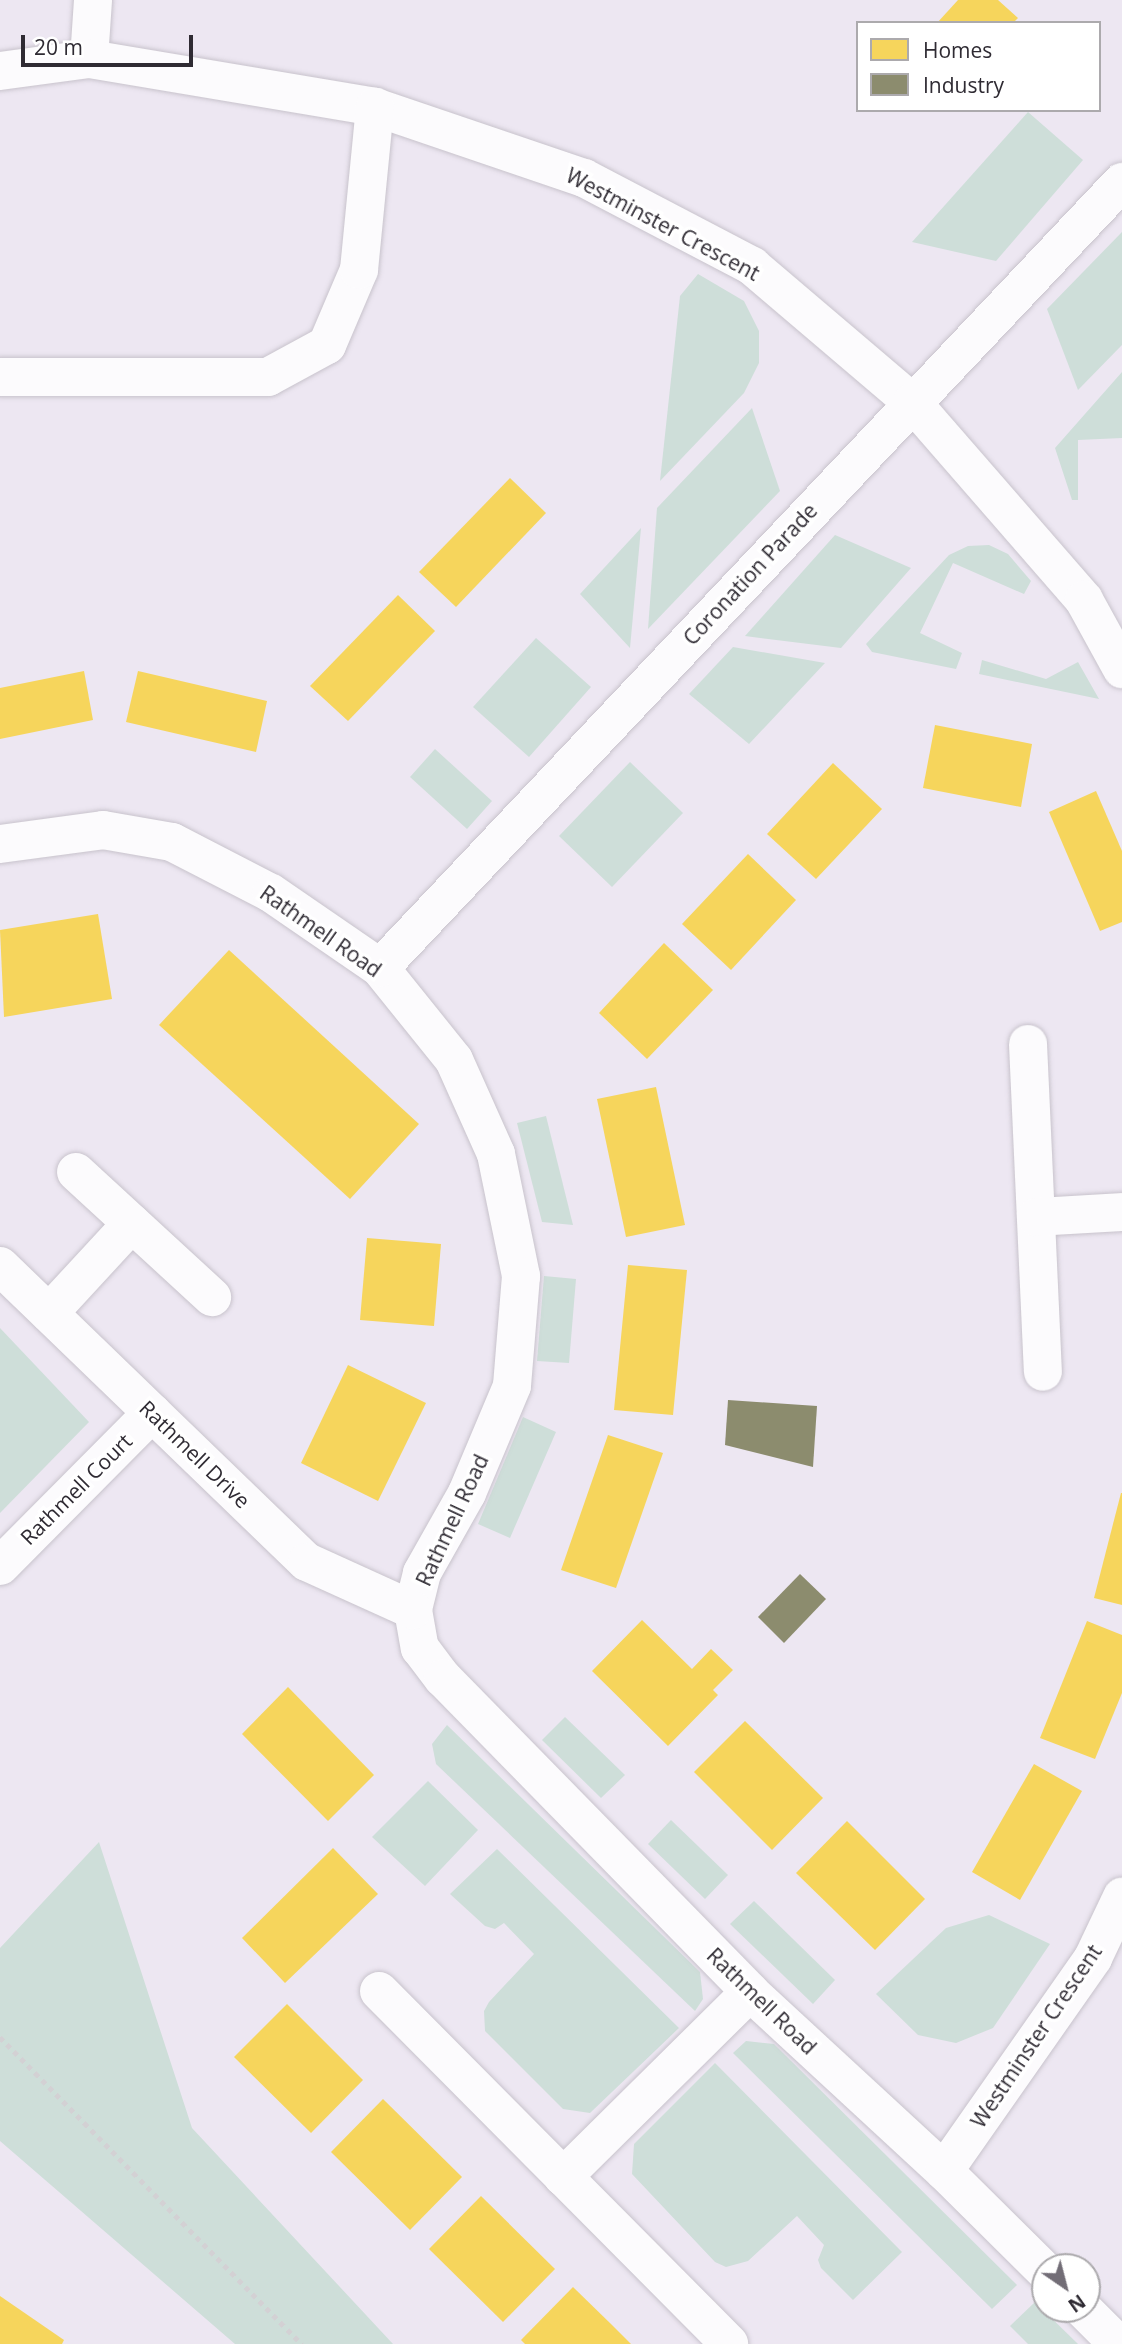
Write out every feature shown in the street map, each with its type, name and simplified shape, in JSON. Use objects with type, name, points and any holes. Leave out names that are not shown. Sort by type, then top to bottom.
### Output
[{"type":"street","points":[[89,59],[93,0]]},
{"type":"street","name":"Westminster Crescent","points":[[0,71],[89,59],[375,107],[584,178],[752,266],[912,402],[1084,600],[1122,669]]},
{"type":"street","points":[[0,377],[268,377],[327,345],[359,270],[375,107]]},
{"type":"street","name":"Coronation Parade","points":[[380,968],[1122,182]]},
{"type":"street","name":"Rathmell Road","points":[[0,844],[103,830],[172,842],[271,893],[380,968],[454,1060],[496,1154],[521,1276],[512,1386],[467,1493],[422,1573],[413,1611],[420,1647],[443,1678],[750,1992],[944,2171],[1031,2257]]},
{"type":"street","points":[[1028,1044],[1043,1373]]},
{"type":"street","points":[[76,1172],[212,1297]]},
{"type":"street","points":[[1036,1217],[1122,1213]]},
{"type":"street","points":[[49,1313],[132,1223]]},
{"type":"street","name":"Rathmell Drive","points":[[0,1266],[307,1562],[413,1611]]},
{"type":"street","name":"Rathmell Court","points":[[0,1566],[152,1413]]},
{"type":"street","name":"Westminster Crescent","points":[[944,2171],[1093,1958],[1122,1897]]},
{"type":"street","points":[[379,1991],[729,2344]]},
{"type":"street","points":[[563,2177],[750,1992]]},
{"type":"street","points":[[1097,2323],[1118,2344]]},
{"type":"path","points":[[0,2037],[302,2344]]},
{"type":"shaded area","points":[[1028,112],[1083,160],[996,261],[912,242]]},
{"type":"shaded area","points":[[1122,232],[1122,345],[1078,390],[1047,309]]},
{"type":"shaded area","points":[[698,274],[744,301],[759,331],[759,363],[744,393],[660,481],[680,296]]},
{"type":"shaded area","points":[[1122,372],[1122,438],[1078,440],[1078,500],[1072,500],[1055,448]]},
{"type":"shaded area","points":[[752,408],[780,491],[648,629],[657,508]]},
{"type":"shaded area","points":[[641,528],[630,648],[580,594]]},
{"type":"shaded area","points":[[835,535],[911,568],[841,648],[745,636]]},
{"type":"shaded area","points":[[989,545],[1008,554],[1031,581],[1024,594],[953,563],[920,633],[962,653],[956,669],[872,652],[866,644],[949,555],[968,546]]},
{"type":"shaded area","points":[[536,638],[591,687],[529,757],[473,707]]},
{"type":"shaded area","points":[[733,647],[825,663],[749,744],[689,694]]},
{"type":"shaded area","points":[[982,660],[1046,679],[1078,662],[1099,699],[979,674]]},
{"type":"shaded area","points":[[435,749],[492,801],[467,829],[410,777]]},
{"type":"shaded area","points":[[630,762],[683,813],[612,887],[559,836]]},
{"type":"shaded area","points":[[546,1116],[573,1225],[542,1222],[517,1123]]},
{"type":"shaded area","points":[[544,1276],[576,1279],[569,1363],[537,1361]]},
{"type":"shaded area","points":[[0,1328],[89,1422],[0,1513]]},
{"type":"shaded area","points":[[523,1417],[556,1432],[510,1538],[478,1524]]},
{"type":"shaded area","points":[[565,1717],[625,1775],[601,1798],[542,1740]]},
{"type":"shaded area","points":[[447,1725],[700,1972],[703,1999],[695,2011],[436,1764],[432,1744]]},
{"type":"shaded area","points":[[428,1781],[478,1830],[425,1886],[372,1837]]},
{"type":"shaded area","points":[[671,1820],[728,1875],[705,1899],[648,1844]]},
{"type":"shaded area","points":[[99,1842],[192,2128],[393,2344],[235,2344],[0,2141],[0,1948]]},
{"type":"shaded area","points":[[497,1849],[679,2028],[590,2113],[563,2109],[485,2031],[484,2011],[489,2002],[534,1954],[504,1923],[495,1929],[485,1926],[450,1894]]},
{"type":"shaded area","points":[[754,1901],[835,1980],[813,2004],[730,1924]]},
{"type":"shaded area","points":[[989,1915],[1050,1944],[993,2028],[956,2043],[918,2035],[876,1994],[946,1928]]},
{"type":"shaded area","points":[[746,2041],[774,2044],[1017,2285],[992,2309],[733,2053]]},
{"type":"shaded area","points":[[715,2063],[902,2252],[853,2300],[821,2268],[818,2260],[824,2245],[797,2216],[748,2261],[726,2267],[715,2262],[632,2174],[634,2144]]},
{"type":"shaded area","points":[[1031,2306],[1031,2323],[1056,2323],[1078,2344],[1028,2344],[1010,2326]]},
{"type":"building: Homes","points":[[958,0],[998,0],[1018,18],[1015,21],[939,21]]},
{"type":"building: Homes","points":[[510,478],[546,513],[456,607],[419,572]]},
{"type":"building: Homes","points":[[398,595],[435,631],[348,721],[310,686]]},
{"type":"building: Homes","points":[[84,671],[93,720],[0,739],[0,688]]},
{"type":"building: Homes","points":[[138,671],[267,701],[256,752],[126,722]]},
{"type":"building: Homes","points":[[935,725],[1032,744],[1021,807],[923,788]]},
{"type":"building: Homes","points":[[833,763],[882,809],[816,879],[767,834]]},
{"type":"building: Homes","points":[[1096,791],[1122,851],[1122,922],[1100,931],[1049,812]]},
{"type":"building: Homes","points":[[748,854],[796,900],[731,970],[682,924]]},
{"type":"building: Homes","points":[[98,914],[112,999],[4,1017],[0,930]]},
{"type":"building: Homes","points":[[664,943],[713,990],[647,1059],[599,1013]]},
{"type":"building: Homes","points":[[229,950],[419,1124],[350,1199],[159,1025]]},
{"type":"building: Homes","points":[[656,1087],[685,1225],[626,1237],[597,1099]]},
{"type":"building: Homes","points":[[367,1238],[441,1244],[434,1326],[360,1320]]},
{"type":"building: Homes","points":[[628,1265],[687,1270],[673,1415],[614,1410]]},
{"type":"building: Homes","points":[[348,1365],[426,1403],[378,1501],[301,1463]]},
{"type":"building: Homes","points":[[608,1435],[663,1453],[616,1588],[561,1570]]},
{"type":"building: Homes","points":[[1122,1493],[1122,1605],[1094,1598]]},
{"type":"building: Homes","points":[[642,1620],[692,1669],[711,1649],[733,1670],[713,1690],[718,1695],[668,1746],[592,1671]]},
{"type":"building: Homes","points":[[1087,1621],[1122,1635],[1122,1693],[1095,1759],[1040,1738]]},
{"type":"building: Homes","points":[[288,1687],[374,1775],[328,1821],[242,1734]]},
{"type":"building: Homes","points":[[745,1721],[823,1798],[772,1850],[694,1772]]},
{"type":"building: Homes","points":[[1034,1764],[1082,1791],[1020,1900],[972,1872]]},
{"type":"building: Homes","points":[[847,1821],[925,1899],[875,1950],[796,1873]]},
{"type":"building: Homes","points":[[333,1848],[378,1894],[285,1983],[242,1938]]},
{"type":"building: Homes","points":[[287,2004],[363,2080],[311,2133],[234,2057]]},
{"type":"building: Homes","points":[[383,2099],[462,2177],[410,2230],[331,2152]]},
{"type":"building: Homes","points":[[481,2196],[555,2269],[503,2322],[429,2249]]},
{"type":"building: Homes","points":[[573,2287],[631,2344],[525,2344],[521,2340]]},
{"type":"building: Homes","points":[[0,2296],[64,2340],[62,2344],[0,2344]]},
{"type":"building: Industry","points":[[728,1400],[817,1406],[813,1467],[725,1445]]},
{"type":"building: Industry","points":[[800,1574],[826,1599],[784,1643],[758,1617]]}]
